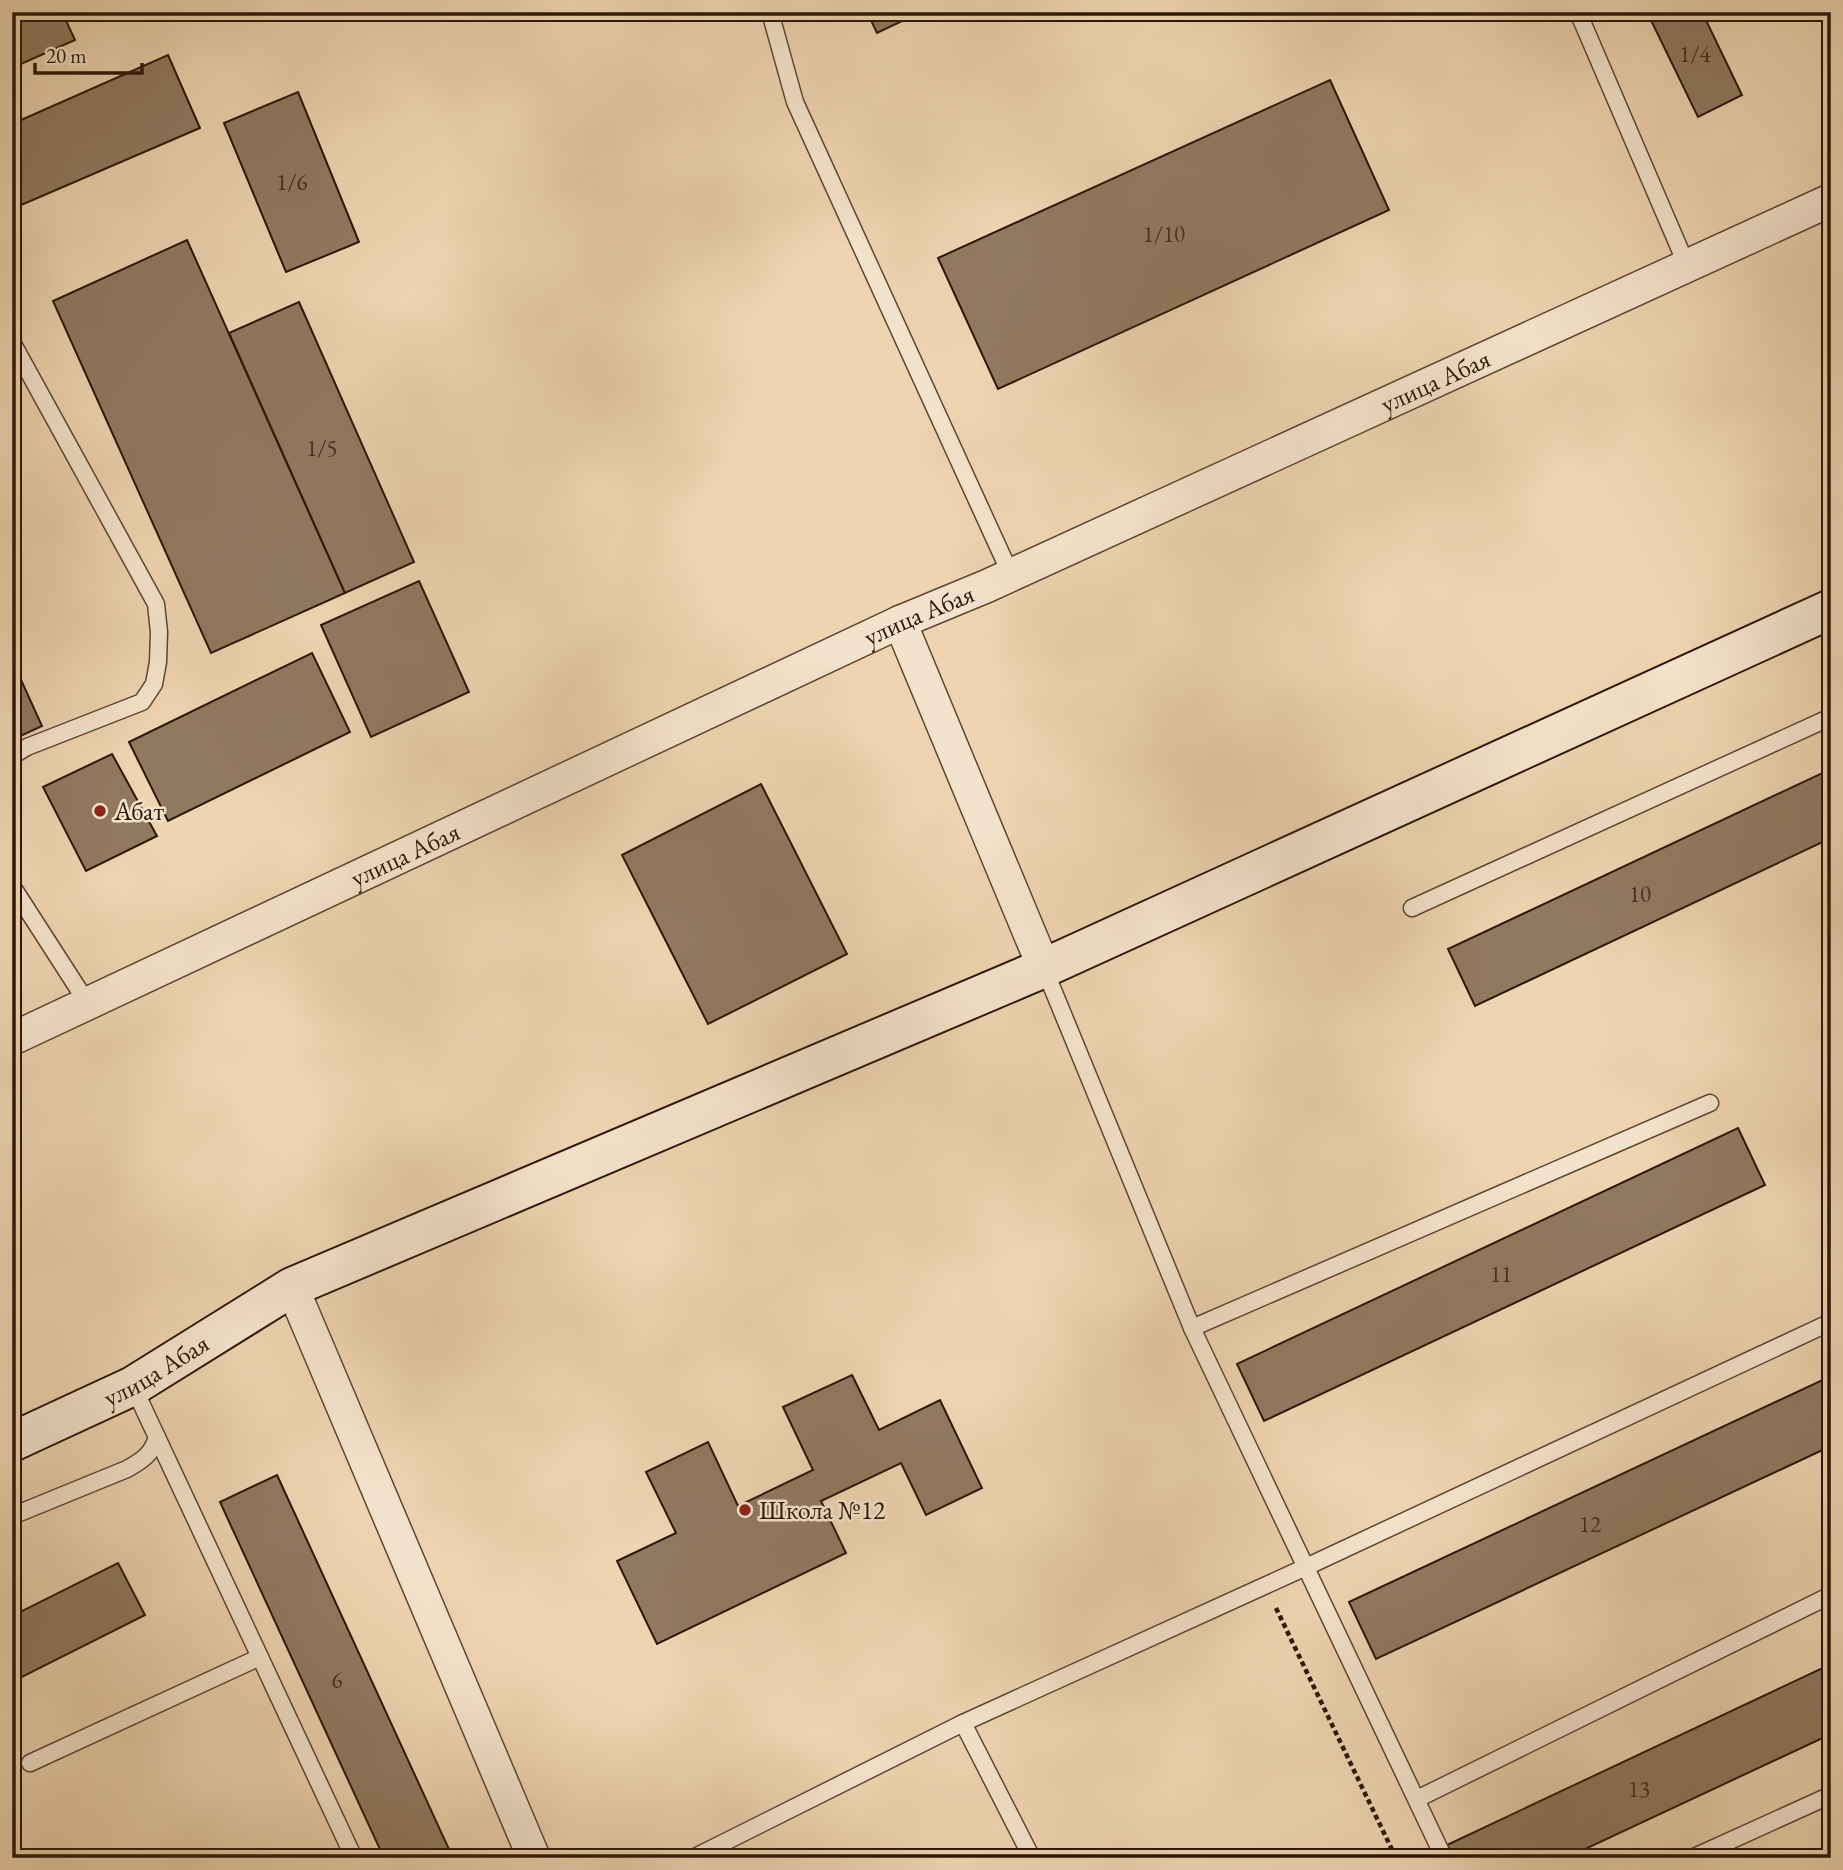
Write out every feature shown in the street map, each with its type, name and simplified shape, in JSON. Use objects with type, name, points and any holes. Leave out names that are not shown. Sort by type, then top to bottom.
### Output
[{"type":"street","name":"улица Абая","points":[[12,1039],[900,622],[1011,575],[1831,200]]},
{"type":"street","name":"улица Абая","points":[[12,1442],[133,1386],[292,1287],[1044,968],[1831,609]]},
{"type":"street","points":[[900,622],[1044,968]]},
{"type":"street","points":[[292,1287],[534,1858]]},
{"type":"lane","points":[[770,12],[795,102],[1011,575]]},
{"type":"lane","points":[[1578,12],[1687,266]]},
{"type":"lane","points":[[12,342],[156,604],[159,632],[154,684],[142,702],[27,747],[12,756]]},
{"type":"lane","points":[[1412,908],[1831,717]]},
{"type":"lane","points":[[12,886],[88,1004]]},
{"type":"lane","points":[[1044,968],[1192,1328],[1444,1858]]},
{"type":"lane","points":[[1192,1328],[1710,1103]]},
{"type":"lane","points":[[694,1858],[963,1723],[1306,1567],[1831,1322]]},
{"type":"lane","points":[[133,1386],[355,1858]]},
{"type":"lane","points":[[12,1516],[127,1469],[153,1451],[157,1437]]},
{"type":"lane","points":[[1417,1799],[1831,1595]]},
{"type":"lane","points":[[30,1763],[260,1657]]},
{"type":"lane","points":[[963,1723],[1032,1858]]},
{"type":"lane","points":[[1692,1858],[1831,1795]]},
{"type":"path","points":[[1265,1585],[1396,1858]]},
{"type":"building","points":[[12,12],[62,12],[75,40],[12,68]]},
{"type":"building","points":[[867,12],[921,12],[877,33]]},
{"type":"building","points":[[1647,12],[1702,12],[1742,95],[1698,117]]},
{"type":"building","points":[[168,55],[200,128],[12,209],[12,124]]},
{"type":"building","points":[[1330,80],[1389,210],[998,389],[938,258]]},
{"type":"building","points":[[298,92],[359,242],[286,272],[224,123]]},
{"type":"building","points":[[187,240],[345,593],[211,653],[53,301]]},
{"type":"building","points":[[299,302],[414,562],[345,593],[229,333]]},
{"type":"building","points":[[419,581],[469,692],[371,737],[321,625]]},
{"type":"building","points":[[312,653],[350,732],[168,821],[129,742]]},
{"type":"building","points":[[12,660],[42,726],[12,740]]},
{"type":"building","name":"Абат","points":[[112,754],[157,836],[86,871],[43,787]]},
{"type":"building","points":[[1831,769],[1831,838],[1475,1006],[1448,949]]},
{"type":"building","points":[[761,784],[847,954],[708,1024],[622,855]]},
{"type":"building","points":[[1738,1128],[1765,1185],[1264,1421],[1237,1364]]},
{"type":"building","name":"Школа №12","points":[[852,1375],[879,1430],[940,1400],[982,1488],[926,1515],[901,1463],[821,1501],[846,1553],[657,1644],[617,1561],[676,1533],[646,1472],[708,1442],[738,1506],[813,1470],[783,1407]]},
{"type":"building","points":[[1831,1376],[1831,1446],[1376,1659],[1349,1602]]},
{"type":"building","points":[[277,1475],[453,1858],[384,1858],[220,1502]]},
{"type":"building","points":[[118,1563],[145,1615],[12,1682],[12,1616]]},
{"type":"building","points":[[1831,1664],[1831,1734],[1566,1858],[1454,1858],[1447,1845]]},
{"type":"place","name":"Абат","points":[[100,811]]},
{"type":"place","name":"Школа №12","points":[[745,1510]]}]
